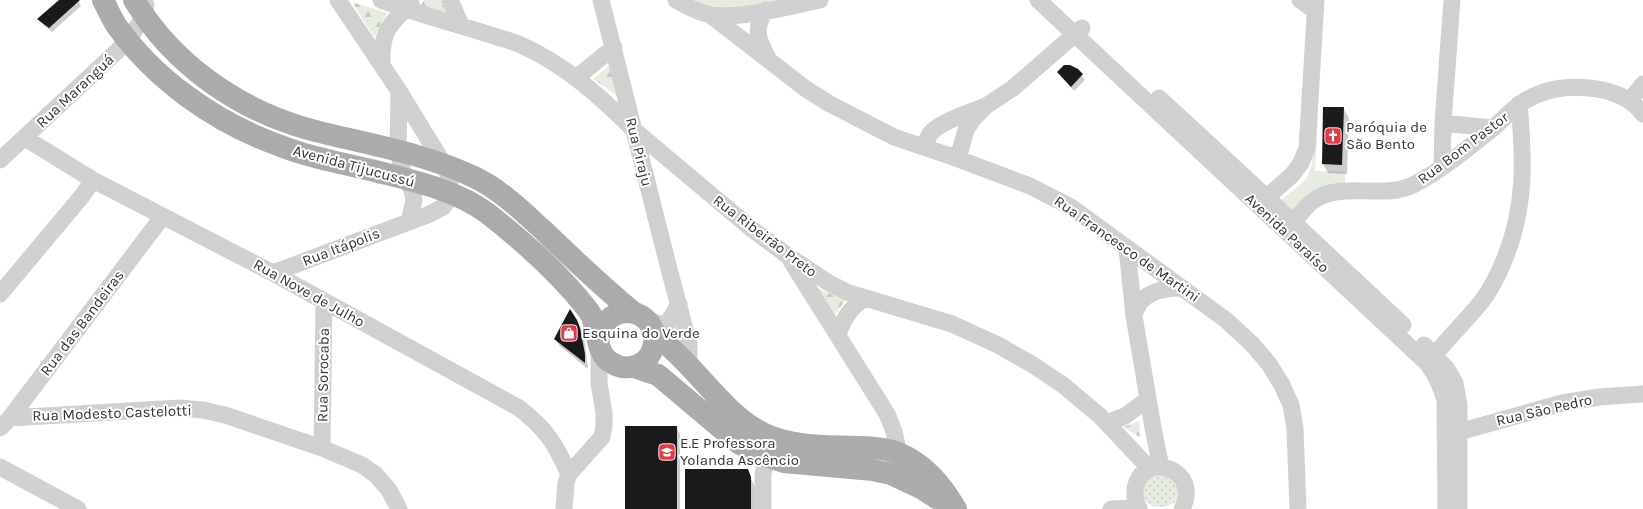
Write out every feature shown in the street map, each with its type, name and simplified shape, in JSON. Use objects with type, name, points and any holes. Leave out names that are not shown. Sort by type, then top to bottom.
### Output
[{"type":"main road","name":"Avenida Tijucussú","points":[[103,0],[115,23],[128,41],[153,67],[178,90],[218,117],[278,146],[406,179],[451,193],[485,212],[532,251],[589,311],[601,351],[608,361],[658,375],[740,444],[769,448],[810,445],[878,449],[898,453],[917,464],[932,476],[945,489],[955,509]]},
{"type":"main road","name":"Avenida Tijucussú","points":[[142,5],[172,50],[187,64],[226,93],[256,109],[308,128],[398,150],[443,163],[475,178],[502,195],[644,321],[736,415],[752,427],[769,448],[803,464],[873,470],[891,474],[921,488],[955,509]]},
{"type":"main road","points":[[599,342],[602,326],[608,319],[620,313],[644,321],[654,341],[651,353],[644,361],[627,367]]},
{"type":"street","points":[[338,0],[399,91],[443,163],[448,176],[451,193]]},
{"type":"street","name":"Rua Ribeirão Preto","points":[[381,0],[410,5],[461,25],[522,45],[550,60],[576,78],[634,130],[753,230],[788,256],[840,289],[952,324],[998,344],[1033,365],[1063,386],[1107,423],[1156,468]]},
{"type":"street","points":[[450,0],[461,25]]},
{"type":"street","name":"Rua Piraju","points":[[601,0],[689,344],[689,366]]},
{"type":"street","points":[[676,0],[688,7],[709,14],[732,16],[820,0]]},
{"type":"street","name":"Avenida Paraíso","points":[[1038,0],[1079,31],[1431,359],[1436,376],[1442,388],[1452,432],[1459,509]]},
{"type":"street","name":"Avenida Paraíso","points":[[1053,0],[1079,31]]},
{"type":"street","points":[[1263,201],[1292,175],[1302,163],[1307,148],[1316,6],[1300,0]]},
{"type":"street","points":[[1442,167],[1443,123],[1452,0]]},
{"type":"street","name":"Rua Maranguá","points":[[0,160],[128,41],[142,5]]},
{"type":"street","points":[[382,65],[382,49],[386,32],[392,22],[410,5]]},
{"type":"street","name":"Rua Francesco de Martini","points":[[766,10],[759,22],[758,31],[760,44],[770,61]]},
{"type":"street","name":"Rua Francesco de Martini","points":[[709,14],[806,89],[830,104],[894,137],[1030,186],[1071,207],[1226,320],[1269,364],[1282,385],[1291,405],[1295,428],[1298,509]]},
{"type":"street","points":[[929,149],[927,143],[928,137],[935,128],[986,106],[1013,88],[1079,31]]},
{"type":"street","points":[[576,78],[614,47]]},
{"type":"street","points":[[1630,100],[1643,84]]},
{"type":"street","name":"Rua Bom Pastor","points":[[1290,228],[1300,213],[1326,194],[1394,190],[1412,186],[1442,167],[1492,128],[1519,104],[1546,91],[1572,87],[1613,92],[1630,100],[1643,114]]},
{"type":"street","points":[[399,91],[398,150],[403,172],[412,190],[414,200],[409,222]]},
{"type":"street","points":[[1431,359],[1482,300],[1497,277],[1508,250],[1517,223],[1522,196],[1523,165],[1519,104]]},
{"type":"street","points":[[953,157],[960,151],[966,130],[973,119],[986,106]]},
{"type":"street","points":[[1443,123],[1492,128]]},
{"type":"street","name":"Rua Nove de Julho","points":[[24,138],[93,180],[273,273],[519,408],[536,421],[550,438],[569,474]]},
{"type":"street","points":[[0,294],[82,196],[93,180]]},
{"type":"street","name":"Rua Itápolis","points":[[273,273],[430,214],[443,207],[451,193]]},
{"type":"street","name":"Rua das Bandeiras","points":[[5,423],[163,216]]},
{"type":"street","points":[[1127,248],[1134,316],[1148,399],[1156,468]]},
{"type":"street","points":[[788,256],[887,414],[894,431],[898,453],[891,474]]},
{"type":"street","points":[[1134,316],[1136,307],[1142,300],[1151,294],[1166,288],[1181,288]]},
{"type":"street","points":[[838,335],[842,323],[848,313],[854,306],[865,298]]},
{"type":"street","name":"Rua Sorocaba","points":[[322,448],[324,301]]},
{"type":"street","points":[[644,321],[667,324],[679,304]]},
{"type":"street","points":[[564,509],[566,483],[569,474],[602,437],[604,426],[602,396],[598,372],[599,342]]},
{"type":"street","points":[[602,396],[605,381],[611,374],[627,367]]},
{"type":"street","name":"Rua São Pedro","points":[[1452,432],[1562,403],[1599,397],[1643,394]]},
{"type":"street","points":[[1107,423],[1126,416],[1148,399]]},
{"type":"street","name":"Rua Modesto Castelotti","points":[[5,423],[179,408],[203,410],[226,415],[322,448],[362,465],[376,475],[389,490],[399,509]]},
{"type":"street","name":"Avenida Paraíso","points":[[1446,509],[1452,432]]},
{"type":"street","points":[[763,509],[763,474],[769,448]]},
{"type":"street","points":[[0,468],[78,509]]},
{"type":"street","points":[[1111,509],[1139,509],[1135,500],[1134,490],[1137,481],[1142,474],[1156,468],[1171,469],[1179,474],[1187,491],[1186,500],[1182,509]]},
{"type":"green space","points":[[424,0],[441,0],[451,16],[420,7]]},
{"type":"green space","points":[[696,0],[789,0],[727,10],[698,2]]},
{"type":"green space","points":[[352,2],[387,13],[374,37]]},
{"type":"green space","points":[[610,65],[618,96],[593,79]]},
{"type":"green space","points":[[1315,110],[1318,114],[1315,171],[1345,172],[1345,183],[1295,210],[1285,208],[1280,202],[1304,181],[1310,171],[1313,154]]},
{"type":"green space","points":[[814,287],[846,300],[833,317]]},
{"type":"green space","points":[[1139,421],[1140,437],[1123,427]]},
{"type":"green space","points":[[1151,474],[1170,474],[1179,490],[1175,502],[1167,506],[1158,507],[1145,501],[1143,497],[1143,484]]},
{"type":"building","points":[[59,0],[80,0],[49,28],[37,19]]},
{"type":"building","points":[[1064,65],[1070,65],[1078,69],[1083,74],[1071,87],[1057,72]]},
{"type":"building","name":"Paróquia de São Bento","points":[[1323,107],[1344,107],[1342,165],[1322,164]]},
{"type":"building","name":"Esquina do Verde","points":[[570,309],[580,328],[585,354],[585,363],[554,339]]},
{"type":"building","points":[[625,426],[677,426],[677,509],[625,509]]},
{"type":"building","points":[[685,469],[748,469],[751,477],[751,509],[685,509]]},
{"type":"place","name":"Paróquia de São Bento","points":[[1333,136]]},
{"type":"place","name":"Esquina do Verde","points":[[569,333]]},
{"type":"place","name":"E.E Professora Yolanda Ascêncio","points":[[667,452]]}]
